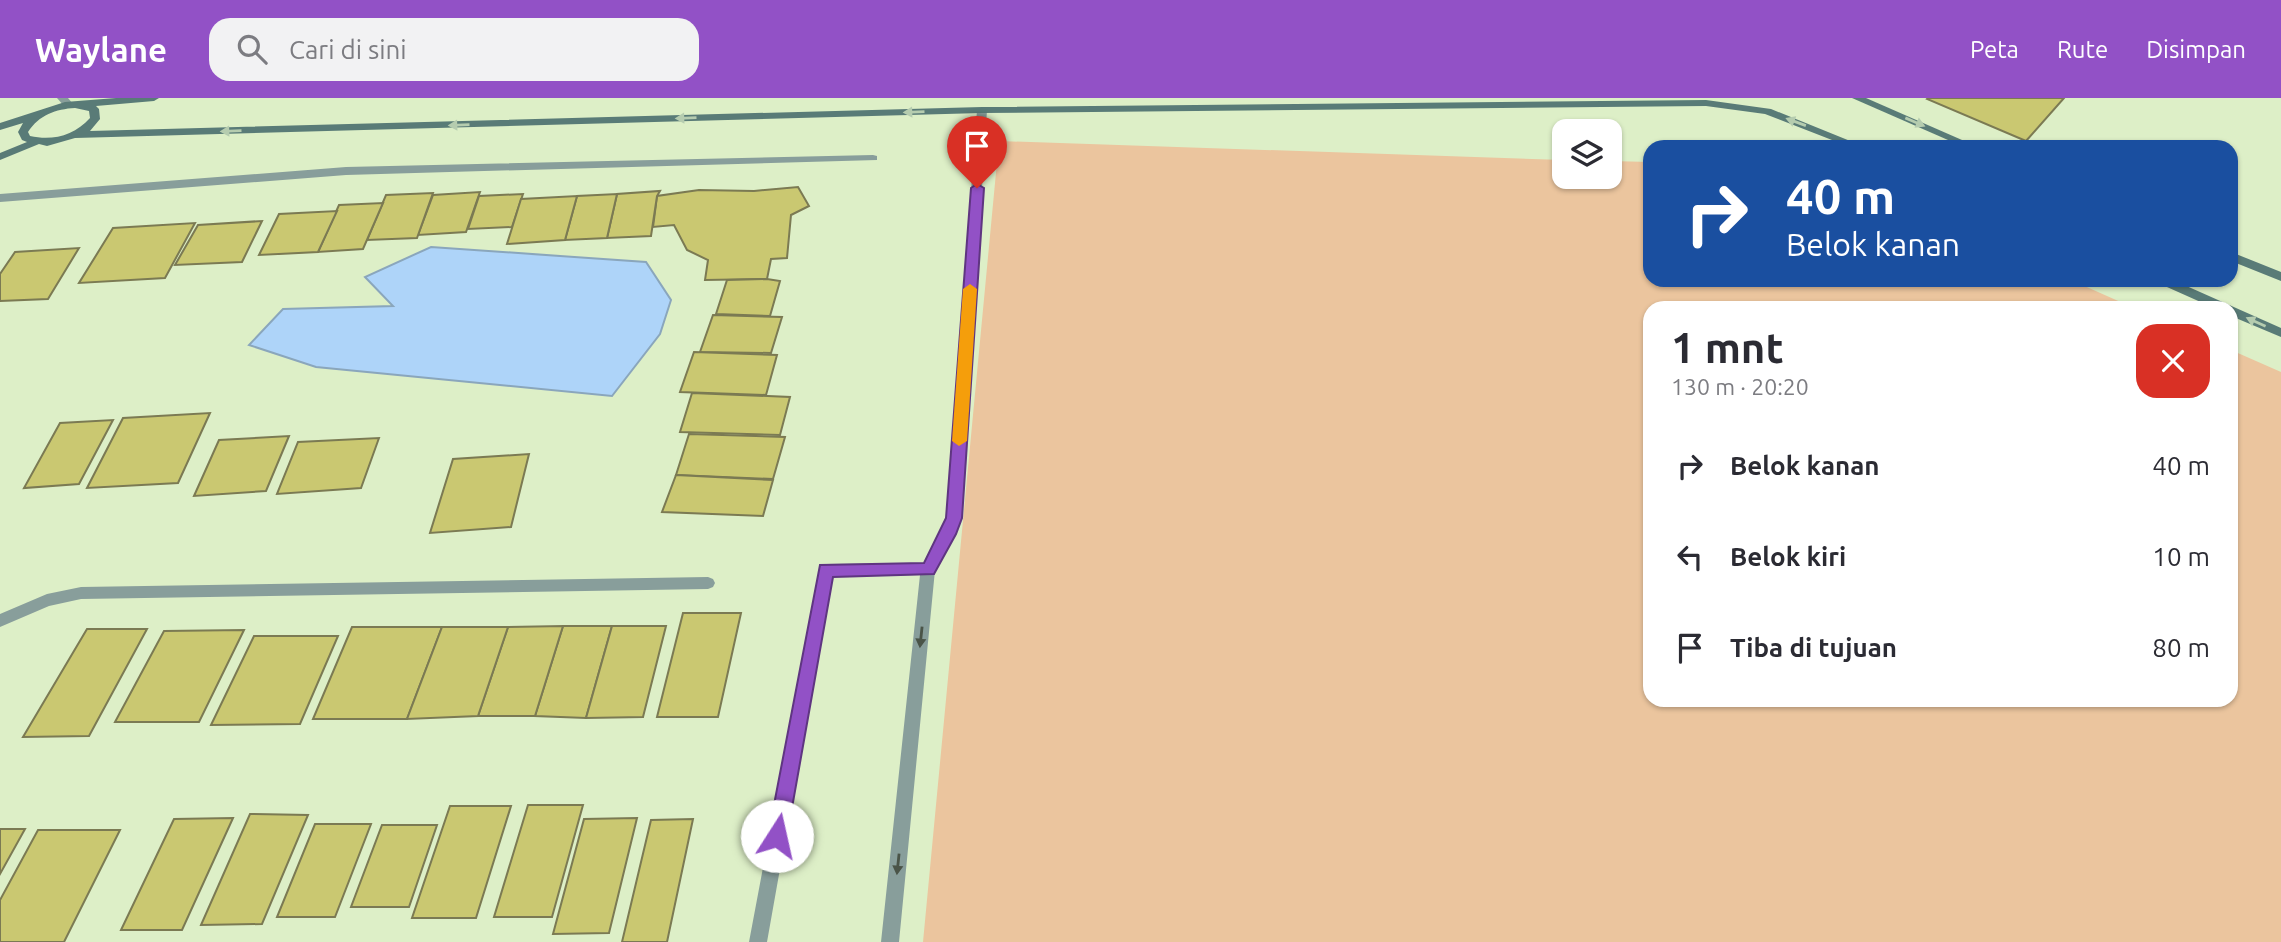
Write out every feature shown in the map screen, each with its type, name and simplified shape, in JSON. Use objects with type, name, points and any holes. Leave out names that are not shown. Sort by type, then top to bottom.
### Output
[{"type":"main road","points":[[81,104],[154,98]]},
{"type":"main road","points":[[1857,98],[1956,140]]},
{"type":"main road","points":[[0,127],[35,116],[65,101],[94,109],[95,119],[91,125],[74,135],[61,141],[35,142],[0,157]]},
{"type":"main road","points":[[74,135],[982,104],[1706,103],[1767,111],[1842,140]]},
{"type":"main road","points":[[35,116],[26,124],[23,132],[26,138],[35,142]]},
{"type":"main road","points":[[2238,259],[2281,277]]},
{"type":"main road","points":[[2178,287],[2209,301]]},
{"type":"main road","points":[[2238,314],[2281,332]]},
{"type":"street","points":[[890,942],[928,569],[954,518],[982,104]]},
{"type":"street","points":[[0,198],[346,171],[873,158]]},
{"type":"street","points":[[758,942],[826,570],[928,569]]},
{"type":"street","points":[[3,614],[81,593],[708,583]]},
{"type":"shaded area","points":[[999,141],[1552,160],[1552,189],[1622,189],[1622,161],[1643,162],[1643,287],[2087,287],[2118,301],[1643,301],[1643,707],[2238,707],[2238,353],[2281,372],[2281,942],[923,942]]},
{"type":"water","points":[[431,247],[646,262],[671,300],[660,334],[612,396],[316,367],[249,345],[283,309],[393,306],[365,277]]},
{"type":"building","points":[[1928,98],[2064,98],[2027,140],[2024,140]]},
{"type":"building","points":[[798,187],[809,206],[791,215],[787,258],[771,259],[767,279],[705,280],[708,260],[687,250],[674,225],[653,227],[657,196],[699,190],[754,191]]},
{"type":"building","points":[[660,191],[651,236],[607,238],[617,194]]},
{"type":"building","points":[[480,192],[466,232],[418,235],[433,195]]},
{"type":"building","points":[[433,193],[417,238],[367,240],[386,195]]},
{"type":"building","points":[[523,194],[512,227],[468,229],[479,196]]},
{"type":"building","points":[[617,194],[607,238],[565,240],[577,196]]},
{"type":"building","points":[[577,196],[565,240],[507,244],[521,199]]},
{"type":"building","points":[[383,203],[363,249],[318,252],[339,205]]},
{"type":"building","points":[[337,211],[318,252],[259,255],[279,214]]},
{"type":"building","points":[[262,221],[242,262],[175,265],[198,225]]},
{"type":"building","points":[[195,223],[165,278],[79,283],[113,228]]},
{"type":"building","points":[[79,248],[48,299],[0,301],[0,274],[15,252]]},
{"type":"building","points":[[727,280],[780,281],[770,316],[716,314]]},
{"type":"building","points":[[713,315],[782,317],[771,353],[700,352]]},
{"type":"building","points":[[694,352],[777,355],[766,395],[680,392]]},
{"type":"building","points":[[692,393],[790,397],[780,435],[680,432]]},
{"type":"building","points":[[210,413],[178,483],[87,488],[123,418]]},
{"type":"building","points":[[113,420],[79,484],[24,488],[60,423]]},
{"type":"building","points":[[689,434],[785,437],[773,479],[676,475]]},
{"type":"building","points":[[289,436],[266,491],[194,496],[219,440]]},
{"type":"building","points":[[379,438],[361,488],[277,494],[298,442]]},
{"type":"building","points":[[529,454],[511,527],[430,533],[453,459]]},
{"type":"building","points":[[676,475],[773,480],[763,516],[662,512]]},
{"type":"building","points":[[683,613],[741,613],[718,717],[657,717]]},
{"type":"building","points":[[563,626],[612,626],[586,718],[535,716]]},
{"type":"building","points":[[563,626],[535,716],[478,716],[508,627]]},
{"type":"building","points":[[612,626],[666,626],[643,717],[586,718]]},
{"type":"building","points":[[352,627],[442,627],[407,719],[313,719]]},
{"type":"building","points":[[442,627],[508,627],[478,716],[407,719]]},
{"type":"building","points":[[87,629],[147,629],[89,736],[23,737]]},
{"type":"building","points":[[244,630],[199,722],[115,722],[164,631]]},
{"type":"building","points":[[254,636],[338,636],[300,724],[211,725]]},
{"type":"building","points":[[528,805],[583,805],[552,917],[494,917]]},
{"type":"building","points":[[450,806],[511,806],[476,918],[412,918]]},
{"type":"building","points":[[250,814],[308,815],[262,924],[201,925]]},
{"type":"building","points":[[233,818],[182,930],[121,930],[174,819]]},
{"type":"building","points":[[637,818],[609,933],[553,934],[584,819]]},
{"type":"building","points":[[693,819],[667,942],[622,942],[651,820]]},
{"type":"building","points":[[315,824],[371,824],[335,917],[277,917]]},
{"type":"building","points":[[382,825],[437,825],[409,907],[351,907]]},
{"type":"building","points":[[0,829],[25,829],[0,874]]},
{"type":"building","points":[[38,830],[120,830],[64,942],[0,942],[0,900]]},
{"type":"slow traffic","points":[[959,441],[970,289]]},
{"type":"route","points":[[777,836],[826,570],[928,569],[954,518],[977,188]]}]
